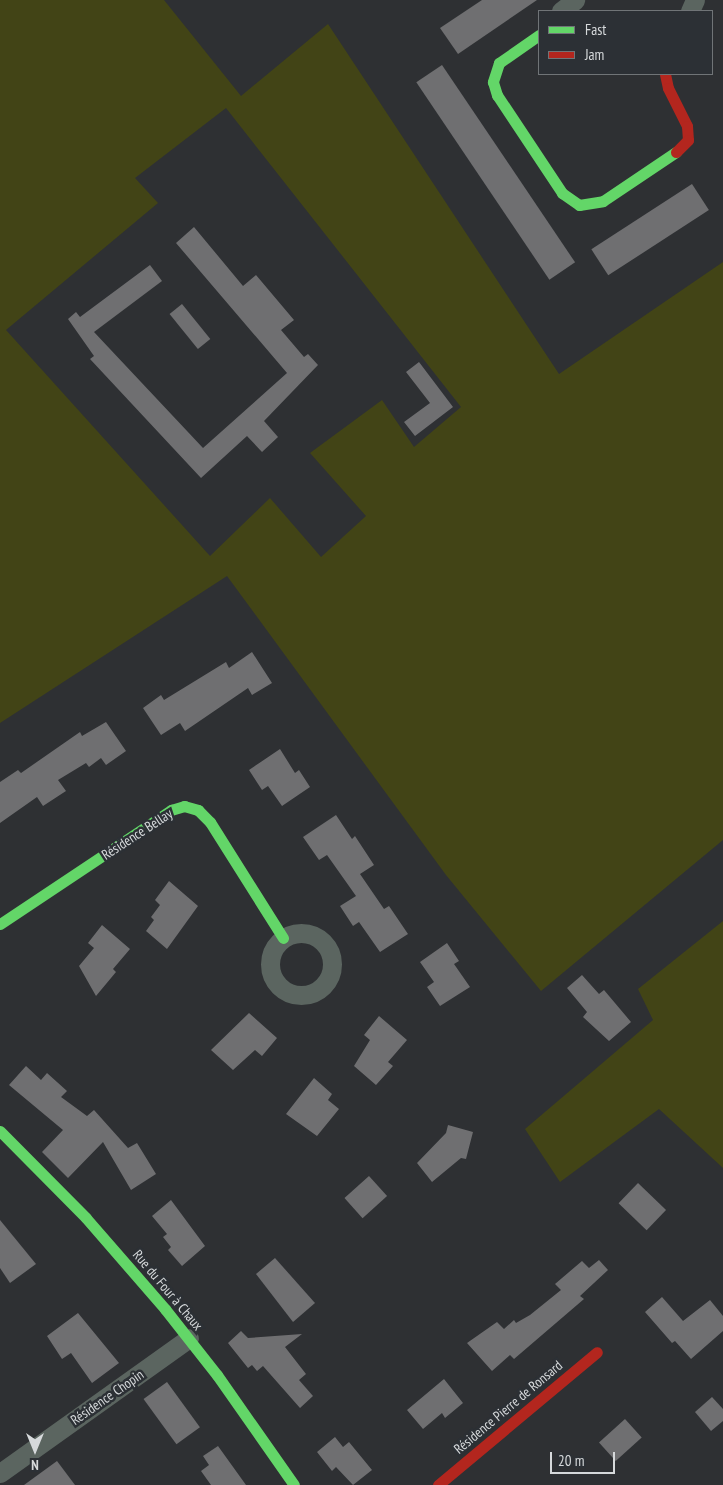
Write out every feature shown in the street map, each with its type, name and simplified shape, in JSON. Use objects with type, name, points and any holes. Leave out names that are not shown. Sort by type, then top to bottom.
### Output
[{"type":"street","points":[[562,10],[575,0]]},
{"type":"street","points":[[538,36],[499,62],[493,82],[496,95],[562,193],[579,205],[587,206],[603,201],[684,147],[688,140],[687,126],[668,88],[666,75]]},
{"type":"street","name":"Résidence Bellay","points":[[0,924],[171,810],[184,806],[198,810],[210,822],[283,938]]},
{"type":"street","name":"Rue du Four à Chaux","points":[[0,1131],[86,1218],[189,1338],[294,1485]]},
{"type":"street","name":"Résidence Chopin","points":[[0,1473],[189,1338]]},
{"type":"street","name":"Résidence Pierre de Ronsard","points":[[438,1485],[597,1352]]},
{"type":"shaded area","points":[[0,0],[164,0],[241,96],[328,24],[559,374],[723,262],[723,840],[541,991],[446,875],[227,576],[0,723]],"holes":[[[226,108],[461,407],[414,447],[382,400],[310,453],[366,516],[321,557],[270,498],[210,556],[6,330],[158,203],[135,178]]]},
{"type":"shaded area","points":[[723,921],[723,1168],[659,1109],[560,1182],[525,1129],[653,1020],[638,989]]},
{"type":"building","points":[[482,0],[537,0],[458,54],[440,28]]},
{"type":"building","points":[[442,65],[575,262],[549,280],[416,82]]},
{"type":"building","points":[[692,184],[709,210],[608,275],[591,249]]},
{"type":"building","points":[[194,227],[243,286],[256,275],[294,320],[281,330],[304,357],[308,354],[318,365],[264,421],[278,437],[262,452],[247,436],[201,478],[90,359],[94,356],[68,319],[76,312],[80,317],[150,265],[162,281],[94,332],[203,448],[287,373],[176,243]]},
{"type":"building","points":[[182,304],[210,339],[198,349],[170,314]]},
{"type":"building","points":[[419,362],[453,407],[415,436],[404,422],[430,403],[406,372]]},
{"type":"building","points":[[252,652],[272,683],[252,695],[248,688],[185,731],[180,723],[161,735],[143,708],[161,695],[164,700],[226,662],[229,668]]},
{"type":"building","points":[[106,722],[126,751],[106,765],[101,758],[89,767],[86,763],[58,780],[66,791],[43,806],[37,797],[0,823],[0,782],[18,770],[21,773],[80,732],[82,736]]},
{"type":"building","points":[[280,749],[295,773],[299,770],[310,787],[282,806],[268,786],[262,790],[249,770]]},
{"type":"building","points":[[336,815],[352,839],[355,836],[374,865],[360,874],[384,909],[389,906],[408,934],[380,952],[359,922],[353,926],[340,906],[356,896],[327,855],[319,860],[303,837]]},
{"type":"building","points":[[169,881],[198,906],[167,949],[146,931],[154,920],[151,917],[160,905],[155,900]]},
{"type":"building","points":[[102,925],[130,949],[113,969],[116,972],[96,996],[79,966],[94,948],[88,943]]},
{"type":"building","points":[[447,943],[459,961],[454,964],[470,987],[440,1006],[427,987],[434,982],[420,962]]},
{"type":"building","points":[[582,975],[599,994],[604,990],[631,1022],[609,1041],[583,1017],[587,1012],[567,988]]},
{"type":"building","points":[[249,1013],[277,1038],[262,1056],[255,1050],[233,1070],[211,1050]]},
{"type":"building","points":[[379,1016],[407,1040],[388,1062],[393,1066],[376,1085],[354,1066],[370,1040],[364,1035]]},
{"type":"building","points":[[26,1066],[41,1080],[47,1073],[67,1091],[61,1097],[87,1116],[94,1110],[128,1148],[137,1143],[156,1174],[131,1190],[103,1142],[68,1178],[42,1152],[63,1130],[9,1085]]},
{"type":"building","points":[[314,1078],[332,1094],[328,1100],[339,1109],[317,1136],[286,1114]]},
{"type":"building","points":[[448,1125],[473,1132],[466,1159],[461,1158],[432,1182],[417,1163],[446,1133]]},
{"type":"building","points":[[369,1176],[387,1196],[363,1218],[344,1198]]},
{"type":"building","points":[[638,1183],[666,1210],[647,1230],[619,1203]]},
{"type":"building","points":[[171,1200],[205,1246],[182,1266],[168,1250],[171,1247],[163,1237],[167,1234],[152,1216]]},
{"type":"building","points":[[0,1220],[36,1264],[10,1283],[0,1268]]},
{"type":"building","points":[[275,1258],[315,1303],[293,1322],[256,1274]]},
{"type":"building","points":[[599,1260],[608,1270],[580,1296],[584,1299],[514,1359],[510,1355],[492,1371],[467,1343],[497,1322],[504,1329],[514,1320],[516,1323],[530,1315],[561,1290],[555,1284],[582,1261],[589,1268]]},
{"type":"building","points":[[662,1297],[683,1321],[710,1300],[723,1316],[723,1331],[691,1359],[675,1341],[672,1343],[645,1312]]},
{"type":"building","points":[[78,1313],[119,1363],[92,1383],[71,1353],[62,1359],[47,1336]]},
{"type":"building","points":[[241,1331],[248,1338],[302,1334],[285,1347],[306,1374],[299,1380],[313,1396],[300,1408],[263,1366],[257,1371],[252,1365],[248,1368],[228,1343]]},
{"type":"building","points":[[444,1379],[463,1403],[445,1418],[442,1413],[423,1429],[407,1410]]},
{"type":"building","points":[[167,1382],[200,1427],[176,1444],[144,1399]]},
{"type":"building","points":[[712,1397],[723,1409],[723,1421],[711,1431],[695,1412]]},
{"type":"building","points":[[625,1419],[642,1438],[616,1461],[599,1442]]},
{"type":"building","points":[[335,1437],[343,1447],[349,1442],[372,1470],[353,1485],[336,1467],[332,1471],[317,1452]]},
{"type":"building","points":[[218,1446],[246,1485],[211,1485],[201,1471],[209,1465],[203,1456]]},
{"type":"building","points":[[57,1461],[75,1485],[24,1485]]},
{"type":"traffic: fast","points":[[538,36],[499,63],[493,82],[497,95],[562,193],[579,205],[603,201],[676,152]]},
{"type":"traffic: fast","points":[[0,924],[171,810],[184,806],[198,810],[210,822],[283,938]]},
{"type":"traffic: fast","points":[[0,1131],[86,1218],[165,1309],[217,1375],[294,1485]]},
{"type":"traffic: jam","points":[[665,75],[668,88],[687,126],[688,140],[676,152]]},
{"type":"traffic: jam","points":[[438,1485],[597,1352]]}]
